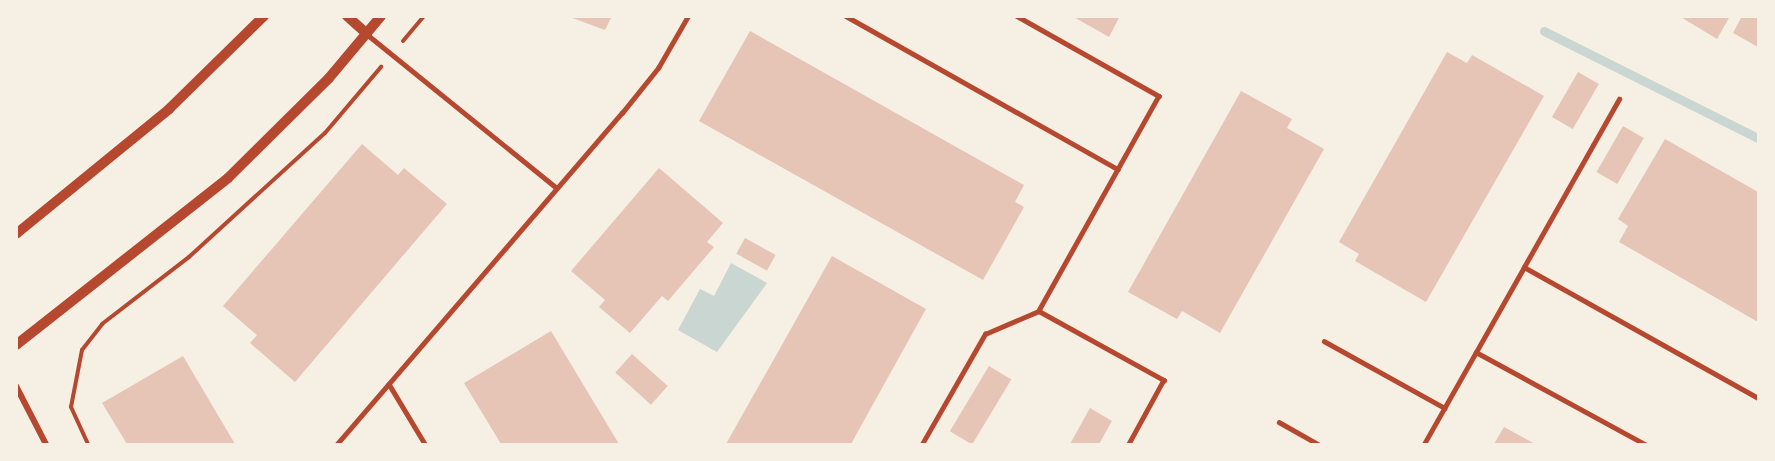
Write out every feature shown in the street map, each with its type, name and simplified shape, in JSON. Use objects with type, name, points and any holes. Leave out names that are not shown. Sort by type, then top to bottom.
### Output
[{"type":"street","points":[[16,234],[170,109],[264,16]]},
{"type":"street","points":[[346,16],[367,34]]},
{"type":"street","points":[[16,345],[107,279],[228,178],[367,34],[381,16]]},
{"type":"street","points":[[16,386],[46,444]]},
{"type":"lane","points":[[337,444],[658,68],[688,16]]},
{"type":"lane","points":[[846,16],[1118,169]]},
{"type":"lane","points":[[922,444],[985,334],[1039,311],[1159,96],[1017,16]]},
{"type":"lane","points":[[367,34],[557,188]]},
{"type":"lane","points":[[1424,444],[1619,99]]},
{"type":"lane","points":[[1524,267],[1758,398]]},
{"type":"lane","points":[[1039,311],[1164,381],[1129,444]]},
{"type":"lane","points":[[1324,341],[1444,408]]},
{"type":"lane","points":[[1476,352],[1645,444]]},
{"type":"lane","points":[[388,384],[425,444]]},
{"type":"lane","points":[[1279,422],[1318,444]]},
{"type":"path","points":[[88,444],[71,407],[82,350],[102,324],[189,257],[325,133],[424,16]]},
{"type":"shaded area","points":[[731,263],[767,283],[717,352],[678,330],[700,289],[714,296]]},
{"type":"building","points":[[567,16],[612,16],[605,30]]},
{"type":"building","points":[[1072,16],[1120,16],[1109,37]]},
{"type":"building","points":[[1679,16],[1730,16],[1717,39]]},
{"type":"building","points":[[1742,16],[1758,16],[1758,47],[1733,33]]},
{"type":"building","points":[[750,31],[1024,185],[1015,202],[1024,207],[983,280],[699,121]]},
{"type":"building","points":[[1447,52],[1467,63],[1472,55],[1544,96],[1426,302],[1355,261],[1359,254],[1339,242]]},
{"type":"building","points":[[1578,72],[1599,84],[1573,129],[1552,117]]},
{"type":"building","points":[[1241,91],[1292,119],[1287,128],[1324,149],[1220,333],[1182,311],[1177,319],[1128,292]]},
{"type":"building","points":[[1623,126],[1644,138],[1617,184],[1596,172]]},
{"type":"building","points":[[1665,139],[1758,192],[1758,322],[1619,242],[1628,226],[1618,219]]},
{"type":"building","points":[[362,144],[398,175],[404,168],[447,204],[295,382],[250,343],[257,335],[223,306]]},
{"type":"building","points":[[659,168],[723,223],[707,242],[714,247],[668,301],[662,296],[630,333],[599,307],[605,300],[571,271]]},
{"type":"building","points":[[745,238],[776,255],[767,271],[736,254]]},
{"type":"building","points":[[832,256],[926,309],[851,444],[726,444]]},
{"type":"building","points":[[551,331],[619,444],[501,444],[464,383]]},
{"type":"building","points":[[632,354],[668,386],[651,405],[615,373]]},
{"type":"building","points":[[183,356],[235,444],[127,444],[102,403]]},
{"type":"building","points":[[989,366],[1011,379],[972,444],[950,431]]},
{"type":"building","points":[[1090,408],[1112,421],[1099,444],[1070,444]]},
{"type":"building","points":[[1504,427],[1535,444],[1494,444]]},
{"type":"waterway","points":[[1544,31],[1758,138]]}]
